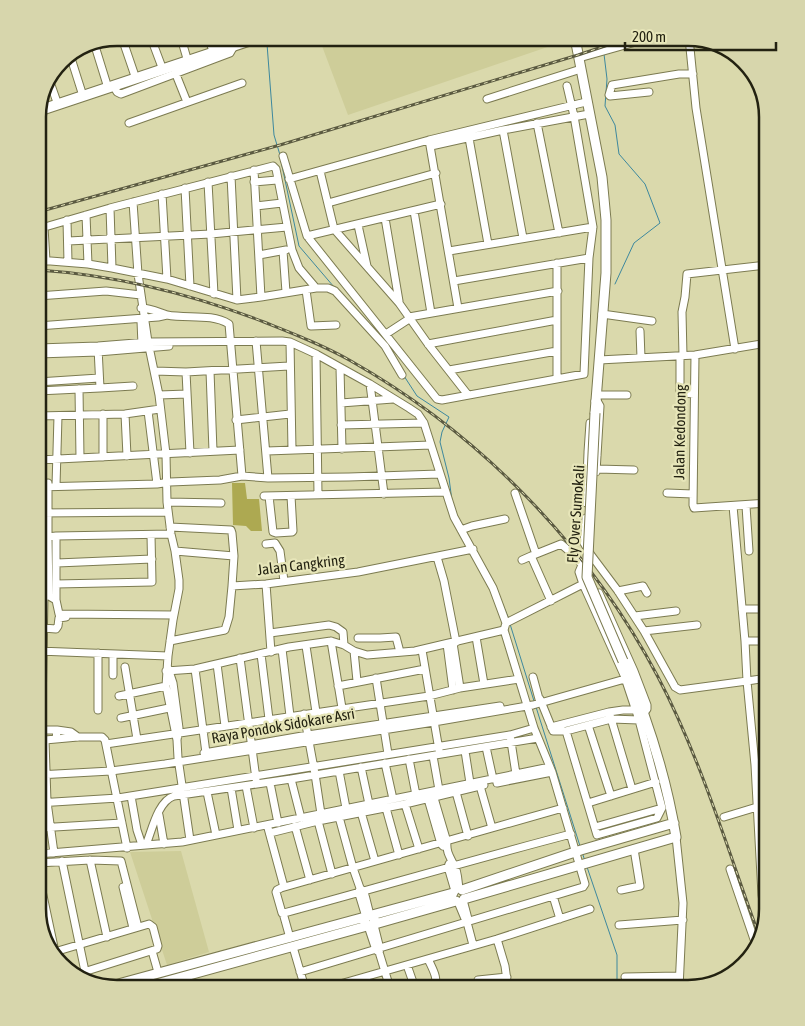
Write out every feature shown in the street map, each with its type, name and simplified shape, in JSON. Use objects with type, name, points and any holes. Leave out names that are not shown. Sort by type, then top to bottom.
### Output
[{"type":"highway","points":[[47,108],[136,79],[171,71],[229,46]]},
{"type":"main road","name":"Fly Over Sumokali","points":[[577,46],[602,177],[606,220],[606,273],[597,372],[587,577],[657,753],[664,803],[674,823],[676,837]]},
{"type":"main road","points":[[458,896],[581,849],[674,823]]},
{"type":"main road","points":[[182,980],[216,968],[293,947],[370,921],[458,896],[586,864],[676,837]]},
{"type":"main road","points":[[131,980],[290,938],[370,921]]},
{"type":"main road","points":[[213,958],[216,968]]},
{"type":"street","points":[[125,46],[136,79]]},
{"type":"street","points":[[156,46],[171,71],[185,103]]},
{"type":"street","points":[[183,46],[188,62]]},
{"type":"street","points":[[211,46],[214,53]]},
{"type":"street","points":[[97,50],[111,87],[121,94],[171,71],[230,53],[234,46]]},
{"type":"street","points":[[579,58],[623,46]]},
{"type":"street","points":[[691,46],[696,108],[735,349]]},
{"type":"street","points":[[72,63],[83,96]]},
{"type":"street","points":[[487,99],[581,69]]},
{"type":"street","points":[[649,92],[609,95],[612,85],[679,74],[693,74]]},
{"type":"street","points":[[129,124],[242,83]]},
{"type":"street","points":[[567,86],[593,227],[589,258],[584,374]]},
{"type":"street","points":[[52,89],[58,105]]},
{"type":"street","points":[[289,178],[586,102]]},
{"type":"street","points":[[430,143],[469,138],[589,114]]},
{"type":"street","points":[[523,117],[524,126]]},
{"type":"street","points":[[537,123],[558,233]]},
{"type":"street","points":[[503,130],[523,238]]},
{"type":"street","points":[[469,138],[488,244]]},
{"type":"street","points":[[430,143],[458,308]]},
{"type":"street","points":[[283,156],[307,236],[433,396],[442,400],[597,372]]},
{"type":"street","points":[[46,226],[162,194],[274,166],[292,250],[299,268],[316,288]]},
{"type":"street","points":[[254,170],[261,297]]},
{"type":"street","points":[[320,171],[334,229],[399,303],[468,396]]},
{"type":"street","points":[[328,202],[436,174]]},
{"type":"street","points":[[231,176],[237,300]]},
{"type":"street","points":[[254,182],[277,180]]},
{"type":"street","points":[[208,182],[214,294]]},
{"type":"street","points":[[185,188],[190,286]]},
{"type":"street","points":[[162,194],[167,279]]},
{"type":"street","points":[[135,202],[145,345],[155,371],[159,395],[166,454],[168,512],[179,589],[173,617],[166,686],[176,735],[177,761],[190,840]]},
{"type":"street","points":[[256,206],[282,203]]},
{"type":"street","points":[[307,236],[441,204]]},
{"type":"street","points":[[110,208],[112,268]]},
{"type":"street","points":[[414,211],[431,313]]},
{"type":"street","points":[[86,215],[88,264]]},
{"type":"street","points":[[385,218],[399,303]]},
{"type":"street","points":[[67,220],[68,262]]},
{"type":"street","points":[[358,225],[368,268]]},
{"type":"street","points":[[68,241],[211,234],[287,227]]},
{"type":"street","points":[[449,251],[593,227]]},
{"type":"street","points":[[259,255],[292,250]]},
{"type":"street","points":[[283,251],[286,292]]},
{"type":"street","points":[[454,281],[589,258]]},
{"type":"street","points":[[46,261],[88,264],[167,279],[237,300],[316,288],[328,288],[335,291],[384,346],[402,375]]},
{"type":"street","points":[[557,379],[558,263]]},
{"type":"street","points":[[694,394],[682,393],[680,391],[682,312],[686,274],[689,272],[759,266]]},
{"type":"street","points":[[306,290],[311,326],[336,326]]},
{"type":"street","points":[[46,295],[106,291],[167,314],[213,318],[227,322],[230,327],[232,342],[232,369],[242,476]]},
{"type":"street","points":[[386,334],[409,318],[558,291]]},
{"type":"street","points":[[46,325],[158,317],[167,314]]},
{"type":"street","points":[[602,314],[652,321]]},
{"type":"street","points":[[428,344],[557,320]]},
{"type":"street","points":[[640,331],[641,358]]},
{"type":"street","points":[[46,353],[145,345],[274,340],[290,342],[370,384],[418,414],[424,423],[454,517],[463,529],[493,588],[508,623],[519,679],[550,728],[553,731],[566,731],[588,725],[610,715]]},
{"type":"street","points":[[256,341],[268,478]]},
{"type":"street","points":[[290,342],[292,450]]},
{"type":"street","points":[[599,360],[695,355],[759,345]]},
{"type":"street","points":[[46,348],[98,349]]},
{"type":"street","points":[[98,349],[100,388]]},
{"type":"street","points":[[449,370],[557,351]]},
{"type":"street","points":[[316,354],[318,495]]},
{"type":"street","name":"Jalan Kedondong","points":[[695,355],[694,508],[733,506]]},
{"type":"street","points":[[155,371],[186,372],[289,366]]},
{"type":"street","points":[[340,368],[342,449]]},
{"type":"street","points":[[210,371],[213,451]]},
{"type":"street","points":[[186,372],[190,453]]},
{"type":"street","points":[[46,381],[99,378]]},
{"type":"street","points":[[49,381],[49,390]]},
{"type":"street","points":[[370,384],[384,494]]},
{"type":"street","points":[[46,390],[133,386]]},
{"type":"street","points":[[79,389],[80,458]]},
{"type":"street","points":[[159,395],[187,394]]},
{"type":"street","points":[[597,397],[627,395]]},
{"type":"street","points":[[597,397],[593,403],[591,413],[584,538],[584,542],[591,555],[618,591],[644,631],[678,689],[759,679]]},
{"type":"street","points":[[591,555],[590,542],[598,455],[600,406],[597,397]]},
{"type":"street","points":[[341,403],[393,399]]},
{"type":"street","points":[[46,416],[125,414],[160,410]]},
{"type":"street","points":[[148,411],[157,482]]},
{"type":"street","points":[[103,414],[103,457]]},
{"type":"street","points":[[125,414],[127,456]]},
{"type":"street","points":[[236,420],[290,414]]},
{"type":"street","points":[[46,561],[48,513],[57,459],[58,416]]},
{"type":"street","points":[[341,425],[424,423]]},
{"type":"street","points":[[267,451],[378,449],[431,445]]},
{"type":"street","points":[[46,460],[240,450]]},
{"type":"street","points":[[588,452],[595,452],[598,455]]},
{"type":"street","points":[[596,469],[634,470]]},
{"type":"street","points":[[46,486],[157,482],[196,478],[220,480],[242,476],[268,478],[440,474]]},
{"type":"street","points":[[46,484],[52,485]]},
{"type":"street","points":[[291,496],[293,532],[273,532],[266,496],[446,492]]},
{"type":"street","points":[[515,493],[534,555],[551,601]]},
{"type":"street","points":[[667,493],[693,494]]},
{"type":"street","points":[[167,502],[221,503]]},
{"type":"street","points":[[759,504],[733,506],[755,766],[759,852]]},
{"type":"street","points":[[746,506],[749,551]]},
{"type":"street","points":[[48,513],[168,512]]},
{"type":"street","points":[[463,529],[505,519]]},
{"type":"street","points":[[48,537],[151,535],[170,531],[229,529],[232,532],[234,556],[229,617],[225,630],[170,640]]},
{"type":"street","points":[[56,584],[151,583],[151,535]]},
{"type":"street","points":[[46,628],[58,628],[56,536]]},
{"type":"street","points":[[266,544],[274,543],[280,551],[284,581]]},
{"type":"street","points":[[522,560],[560,544],[575,556],[592,578],[634,671],[647,705],[641,712],[610,715],[550,728]]},
{"type":"street","name":"Jalan Cangkring","points":[[232,586],[266,584],[358,572],[473,549]]},
{"type":"street","points":[[175,552],[234,556]]},
{"type":"street","points":[[437,557],[444,581],[456,689]]},
{"type":"street","points":[[57,563],[152,559]]},
{"type":"street","points":[[566,731],[597,835],[654,820],[658,816],[664,803],[656,782],[641,712],[583,584],[579,572],[582,565]]},
{"type":"street","points":[[266,584],[271,652]]},
{"type":"street","points":[[168,669],[195,669],[282,649],[331,641],[367,655],[422,650],[476,637],[508,623],[583,584]]},
{"type":"street","points":[[618,591],[643,586],[646,593]]},
{"type":"street","points":[[46,597],[56,600]]},
{"type":"street","points":[[742,609],[759,609]]},
{"type":"street","points":[[634,616],[676,611]]},
{"type":"street","points":[[59,616],[173,617]]},
{"type":"street","points":[[270,633],[329,625],[343,632],[344,645]]},
{"type":"street","points":[[644,631],[697,625]]},
{"type":"street","points":[[358,638],[396,637],[400,652]]},
{"type":"street","points":[[476,637],[484,684]]},
{"type":"street","points":[[331,641],[342,708]]},
{"type":"street","points":[[745,641],[759,641]]},
{"type":"street","points":[[306,646],[316,712]]},
{"type":"street","points":[[282,649],[290,716]]},
{"type":"street","points":[[422,650],[438,746],[436,755],[438,790]]},
{"type":"street","points":[[46,651],[168,656]]},
{"type":"street","points":[[354,651],[356,682]]},
{"type":"street","points":[[98,653],[98,710]]},
{"type":"street","points":[[113,654],[113,675]]},
{"type":"street","points":[[261,654],[269,719]]},
{"type":"street","points":[[240,658],[256,784]]},
{"type":"street","points":[[217,664],[224,726]]},
{"type":"street","points":[[125,667],[137,739]]},
{"type":"street","points":[[168,669],[179,728],[176,735]]},
{"type":"street","points":[[195,669],[206,753]]},
{"type":"street","points":[[338,686],[425,670]]},
{"type":"street","points":[[300,972],[333,961],[378,950],[584,886],[586,883],[586,864],[581,849],[571,834],[551,769],[534,728],[535,702],[532,677]]},
{"type":"street","name":"Raya Pondok Sidokare Asri","points":[[46,772],[111,769],[177,761],[206,753],[252,748],[433,719],[535,702],[624,677]]},
{"type":"street","points":[[376,678],[388,754]]},
{"type":"street","points":[[106,744],[430,696],[456,689],[519,679]]},
{"type":"street","points":[[119,696],[166,686]]},
{"type":"street","points":[[121,718],[169,708]]},
{"type":"street","points":[[304,714],[314,766],[319,817],[332,874]]},
{"type":"street","points":[[610,715],[632,789]]},
{"type":"street","points":[[588,725],[611,796]]},
{"type":"street","points":[[48,802],[118,798],[510,735],[534,728]]},
{"type":"street","points":[[46,730],[71,732],[78,737]]},
{"type":"street","points":[[56,730],[56,740]]},
{"type":"street","points":[[510,735],[516,774]]},
{"type":"street","points":[[46,740],[102,737],[106,744],[127,848]]},
{"type":"street","points":[[144,845],[159,812],[169,798],[538,738]]},
{"type":"street","points":[[486,747],[493,779]]},
{"type":"street","points":[[177,761],[252,748]]},
{"type":"street","points":[[465,750],[470,783]]},
{"type":"street","points":[[409,759],[416,795]]},
{"type":"street","points":[[385,763],[393,799]]},
{"type":"street","points":[[362,767],[368,804]]},
{"type":"street","points":[[46,854],[164,844],[238,830],[295,826],[346,808],[516,774],[551,769]]},
{"type":"street","points":[[269,829],[278,823],[301,818],[339,817],[386,808],[551,769]]},
{"type":"street","points":[[339,771],[346,808]]},
{"type":"street","points":[[292,779],[301,818]]},
{"type":"street","points":[[270,782],[278,823]]},
{"type":"street","points":[[588,803],[656,782]]},
{"type":"street","points":[[246,786],[254,828]]},
{"type":"street","points":[[480,786],[492,828]]},
{"type":"street","points":[[231,788],[238,830]]},
{"type":"street","points":[[46,790],[54,853]]},
{"type":"street","points":[[207,792],[216,835]]},
{"type":"street","points":[[456,792],[468,836]]},
{"type":"street","points":[[131,796],[137,830],[144,845]]},
{"type":"street","points":[[431,798],[473,945]]},
{"type":"street","points":[[405,804],[419,850]]},
{"type":"street","points":[[724,817],[759,807]]},
{"type":"street","points":[[386,808],[399,855]]},
{"type":"street","points":[[290,938],[276,892],[278,889],[376,861],[445,845],[492,828],[563,808]]},
{"type":"street","points":[[159,812],[164,844]]},
{"type":"street","points":[[362,812],[376,861]]},
{"type":"street","points":[[339,817],[388,980]]},
{"type":"street","points":[[46,827],[122,823]]},
{"type":"street","points":[[295,826],[310,880]]},
{"type":"street","points":[[269,829],[284,887]]},
{"type":"street","points":[[283,913],[451,864],[571,834]]},
{"type":"street","points":[[676,837],[682,888],[683,920],[679,980]]},
{"type":"street","points":[[621,890],[640,886],[634,849]]},
{"type":"street","points":[[90,860],[107,936]]},
{"type":"street","points":[[46,862],[117,860],[136,928]]},
{"type":"street","points":[[60,950],[80,945],[149,924],[153,927],[158,947],[152,951],[86,972],[80,945],[62,861]]},
{"type":"street","points":[[730,869],[753,936]]},
{"type":"street","points":[[553,896],[560,919]]},
{"type":"street","points":[[357,980],[590,909]]},
{"type":"street","points":[[619,925],[683,920]]},
{"type":"street","points":[[497,938],[507,980]]},
{"type":"street","points":[[293,947],[302,980]]},
{"type":"street","points":[[152,951],[158,972]]},
{"type":"street","points":[[428,958],[436,980]]},
{"type":"street","points":[[407,965],[412,980]]},
{"type":"street","points":[[625,977],[679,976]]},
{"type":"street","points":[[478,980],[506,977]]},
{"type":"shaded area","points":[[322,46],[550,46],[348,115]]},
{"type":"shaded area","points":[[232,483],[245,483],[247,499],[259,499],[262,531],[251,531],[246,526],[233,525]]},
{"type":"shaded area","points":[[181,851],[209,952],[167,965],[130,852]]},
{"type":"waterway","points":[[267,46],[274,135],[280,155]]},
{"type":"waterway","points":[[604,54],[607,79],[605,106],[615,125],[619,154],[645,184],[660,223],[634,243],[615,284]]},
{"type":"waterway","points":[[281,161],[299,246],[334,287]]},
{"type":"waterway","points":[[404,376],[417,396],[449,417],[442,432],[440,442],[449,478],[452,501]]},
{"type":"waterway","points":[[500,598],[508,617]]},
{"type":"waterway","points":[[510,624],[534,701]]},
{"type":"waterway","points":[[536,707],[580,846]]},
{"type":"waterway","points":[[582,852],[585,861]]},
{"type":"waterway","points":[[587,867],[617,955],[617,980]]},
{"type":"railway","points":[[46,210],[280,145],[605,46]]},
{"type":"railway","points":[[46,271],[96,276],[153,287],[237,312],[297,335],[340,355],[398,390],[444,423],[487,459],[527,497],[565,539],[599,583],[630,629],[658,677],[688,740],[701,773],[756,927]]}]
